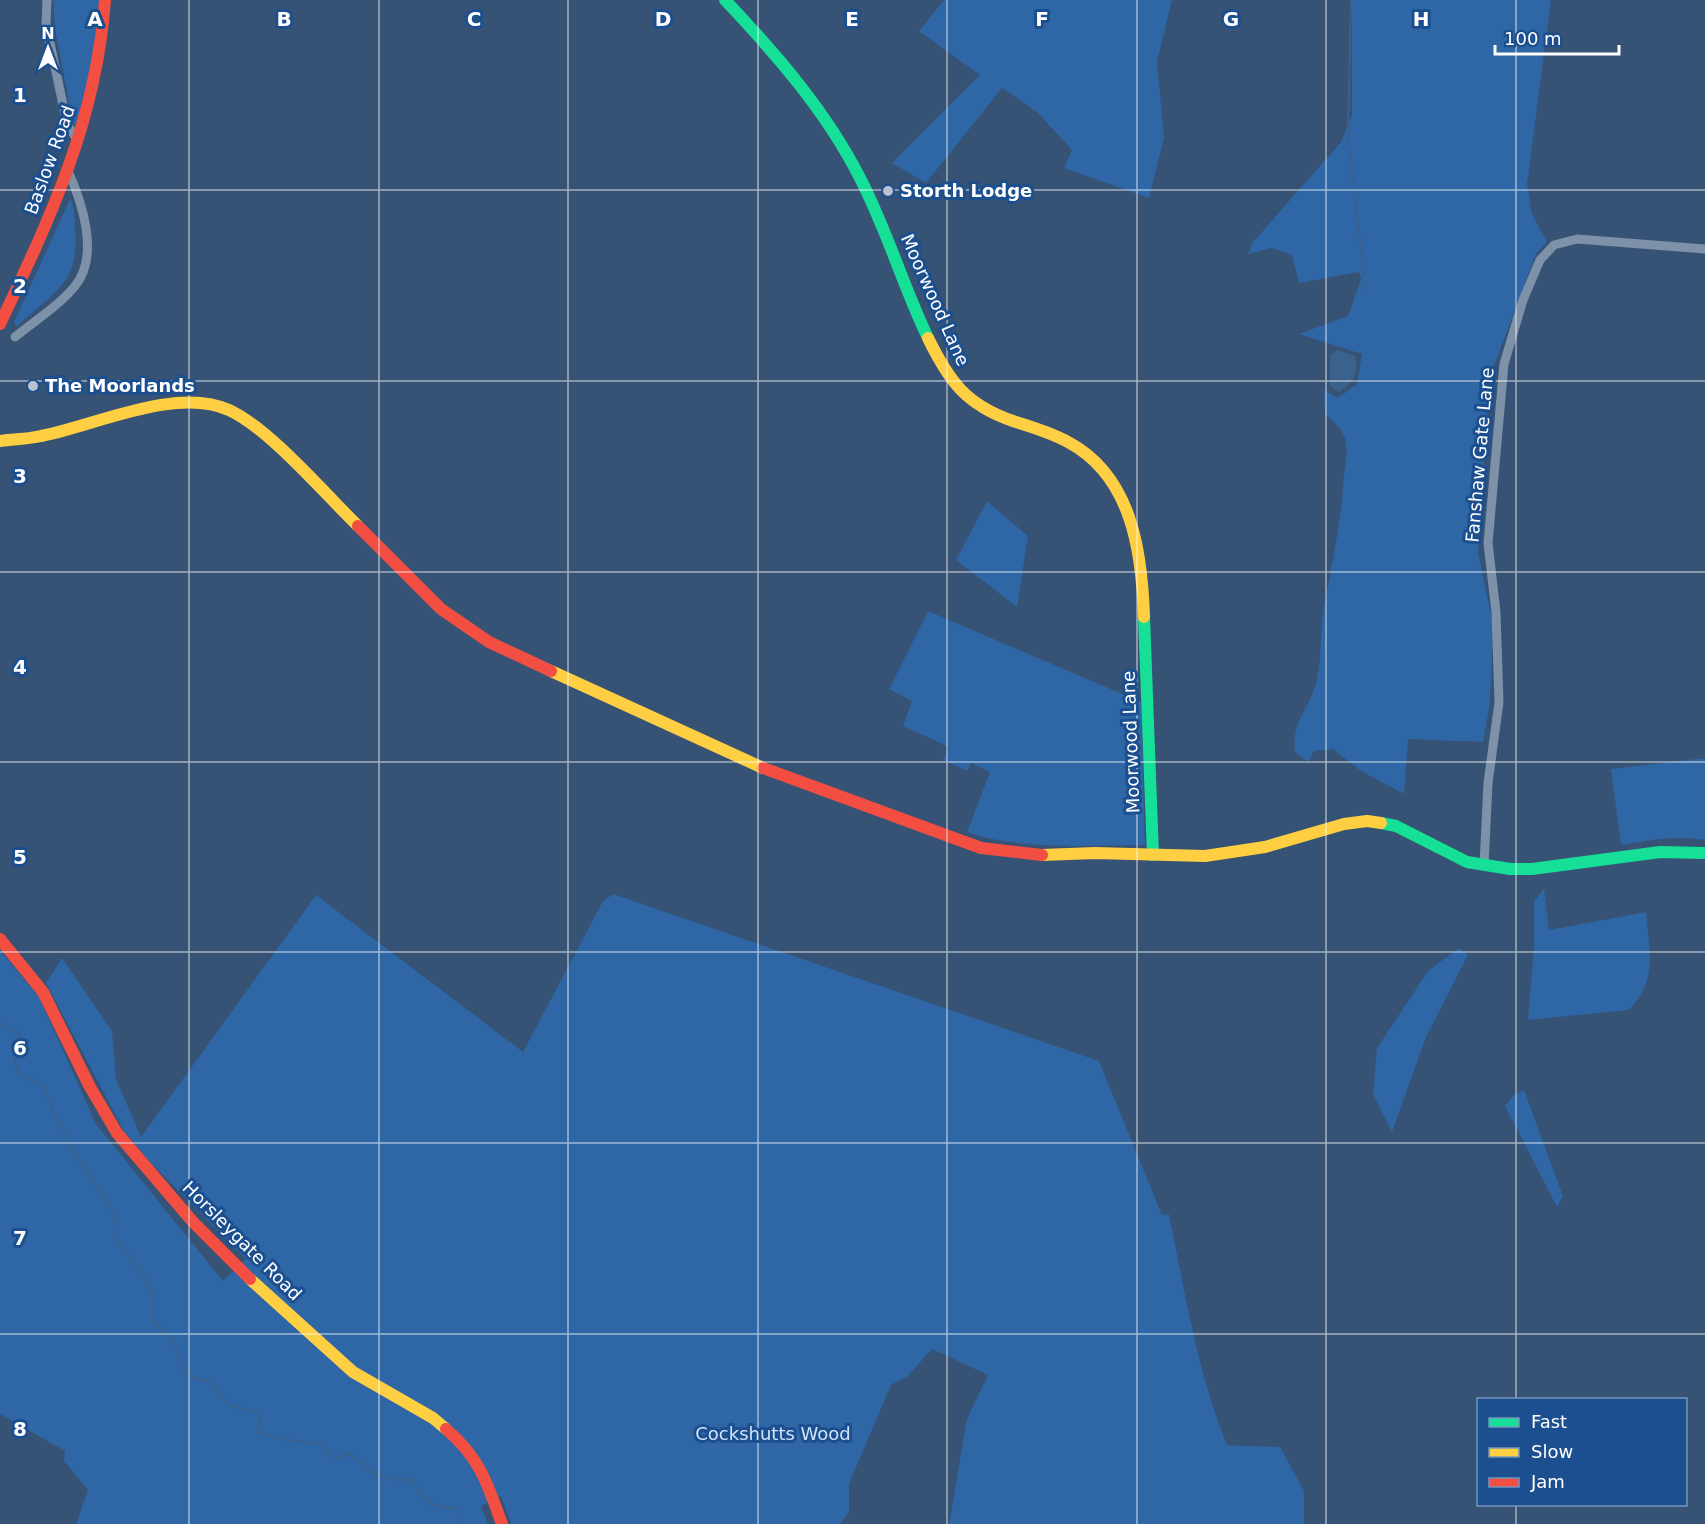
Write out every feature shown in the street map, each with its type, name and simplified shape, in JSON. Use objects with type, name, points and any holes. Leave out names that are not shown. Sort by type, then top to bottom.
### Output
[{"type":"main road","name":"Baslow Road","points":[[0,324],[42,236],[78,141],[97,69],[105,0]]},
{"type":"main road","name":"Moorwood Lane","points":[[725,0],[767,45],[846,152],[868,194],[937,356],[953,382],[975,406],[994,416],[1049,432],[1068,441],[1087,455],[1118,490],[1135,534],[1140,560],[1153,855]]},
{"type":"main road","points":[[0,436],[6,440],[42,436],[115,415],[172,404],[201,402],[222,407],[243,418],[270,439],[441,609],[481,637],[537,667],[764,770],[963,842],[1008,853],[1039,855],[1233,854],[1367,821],[1396,826],[1449,855],[1484,867],[1532,869],[1637,854],[1685,851],[1705,853]]},
{"type":"main road","name":"Horsleygate Road","points":[[0,939],[44,992],[90,1087],[117,1133],[193,1222],[237,1267],[353,1372],[434,1418],[460,1441],[483,1471],[502,1524]]},
{"type":"street","points":[[47,0],[46,24],[68,127],[78,141]]},
{"type":"street","points":[[15,337],[70,291],[83,271],[86,251],[83,213],[68,171]]},
{"type":"street","name":"Fanshaw Gate Lane","points":[[1484,867],[1488,783],[1499,702],[1496,612],[1489,559],[1489,516],[1504,364],[1519,310],[1540,260],[1554,245],[1564,241],[1577,239],[1705,249]]},
{"type":"green space","points":[[53,0],[99,0],[94,58],[77,126],[73,123],[55,29]]},
{"type":"green space","points":[[944,0],[1172,0],[1157,61],[1164,138],[1149,198],[1064,168],[1072,150],[1038,113],[1002,88],[926,183],[892,163],[980,75],[919,31]]},
{"type":"green space","points":[[1352,0],[1551,0],[1527,184],[1532,214],[1547,242],[1536,254],[1489,379],[1478,552],[1493,625],[1490,703],[1483,742],[1408,739],[1404,794],[1361,771],[1333,749],[1314,751],[1308,762],[1295,752],[1296,731],[1314,689],[1319,670],[1323,615],[1339,525],[1347,455],[1346,443],[1341,430],[1325,414],[1324,390],[1338,398],[1357,384],[1362,354],[1299,334],[1348,316],[1361,279],[1359,272],[1299,283],[1292,255],[1272,248],[1248,254],[1253,242],[1341,142],[1352,115]]},
{"type":"green space","points":[[70,199],[74,212],[76,246],[69,274],[53,295],[16,327],[14,322]]},
{"type":"green space","points":[[987,501],[1028,536],[1017,607],[956,560]]},
{"type":"green space","points":[[928,611],[1141,702],[1145,845],[1032,844],[988,838],[967,832],[990,772],[971,763],[967,771],[943,760],[949,747],[903,726],[912,701],[889,689]]},
{"type":"green space","points":[[1705,758],[1705,840],[1673,838],[1621,845],[1611,769]]},
{"type":"green space","points":[[1544,889],[1549,930],[1646,912],[1650,953],[1648,976],[1645,987],[1629,1010],[1528,1020],[1534,948],[1534,901]]},
{"type":"green space","name":"Cockshutts Wood","points":[[613,894],[1099,1061],[1162,1215],[1169,1214],[1200,1360],[1227,1445],[1280,1447],[1304,1491],[1304,1524],[949,1524],[967,1419],[988,1375],[932,1349],[908,1376],[891,1385],[849,1484],[849,1512],[840,1524],[511,1524],[501,1496],[481,1506],[488,1524],[76,1524],[88,1490],[64,1461],[65,1451],[0,1414],[0,950],[39,997],[96,1124],[223,1281],[246,1259],[150,1162],[124,1131],[46,983],[62,958],[112,1031],[116,1079],[141,1137],[316,895],[523,1052],[603,901]]},
{"type":"green space","points":[[1459,948],[1468,955],[1426,1037],[1392,1132],[1373,1094],[1377,1048],[1428,971]]},
{"type":"green space","points":[[1524,1090],[1563,1196],[1557,1207],[1505,1106],[1514,1095]]},
{"type":"shaded area","points":[[1337,350],[1355,356],[1357,368],[1348,385],[1339,392],[1330,386],[1330,356]]},
{"type":"waterway","points":[[1351,0],[1348,136],[1366,293]]},
{"type":"waterway","points":[[0,1022],[21,1035],[20,1053],[14,1060],[19,1074],[44,1086],[56,1118],[90,1179],[106,1197],[118,1225],[114,1236],[141,1271],[153,1295],[153,1322],[172,1339],[186,1373],[208,1381],[231,1407],[253,1410],[262,1419],[257,1431],[274,1438],[321,1444],[335,1458],[351,1454],[378,1475],[393,1480],[411,1479],[428,1502],[439,1507],[456,1508],[460,1524]]},
{"type":"traffic: fast","points":[[725,0],[799,84],[847,153],[878,218],[928,338]]},
{"type":"traffic: fast","points":[[1144,617],[1153,855]]},
{"type":"traffic: fast","points":[[1381,823],[1396,826],[1467,862],[1510,869],[1532,869],[1660,852],[1705,853]]},
{"type":"traffic: slow","points":[[928,338],[952,379],[971,399],[997,415],[1068,442],[1090,457],[1107,475],[1120,495],[1136,542],[1144,617]]},
{"type":"traffic: slow","points":[[0,441],[41,436],[160,405],[208,404],[229,410],[262,432],[279,446],[358,526]]},
{"type":"traffic: slow","points":[[551,671],[763,768]]},
{"type":"traffic: slow","points":[[1042,855],[1095,853],[1205,856],[1265,847],[1344,824],[1367,821],[1381,823]]},
{"type":"traffic: slow","points":[[250,1279],[353,1372],[433,1418],[446,1429]]},
{"type":"traffic: jam","points":[[0,324],[37,245],[81,128],[100,45],[105,0]]},
{"type":"traffic: jam","points":[[358,526],[441,609],[489,642],[551,671]]},
{"type":"traffic: jam","points":[[763,768],[981,848],[1042,855]]},
{"type":"traffic: jam","points":[[0,939],[43,992],[90,1087],[117,1133],[193,1222],[250,1279]]},
{"type":"traffic: jam","points":[[446,1429],[475,1461],[487,1484],[502,1524]]},
{"type":"place","name":"Storth Lodge","points":[[888,191]]},
{"type":"place","name":"The Moorlands","points":[[33,386]]}]
